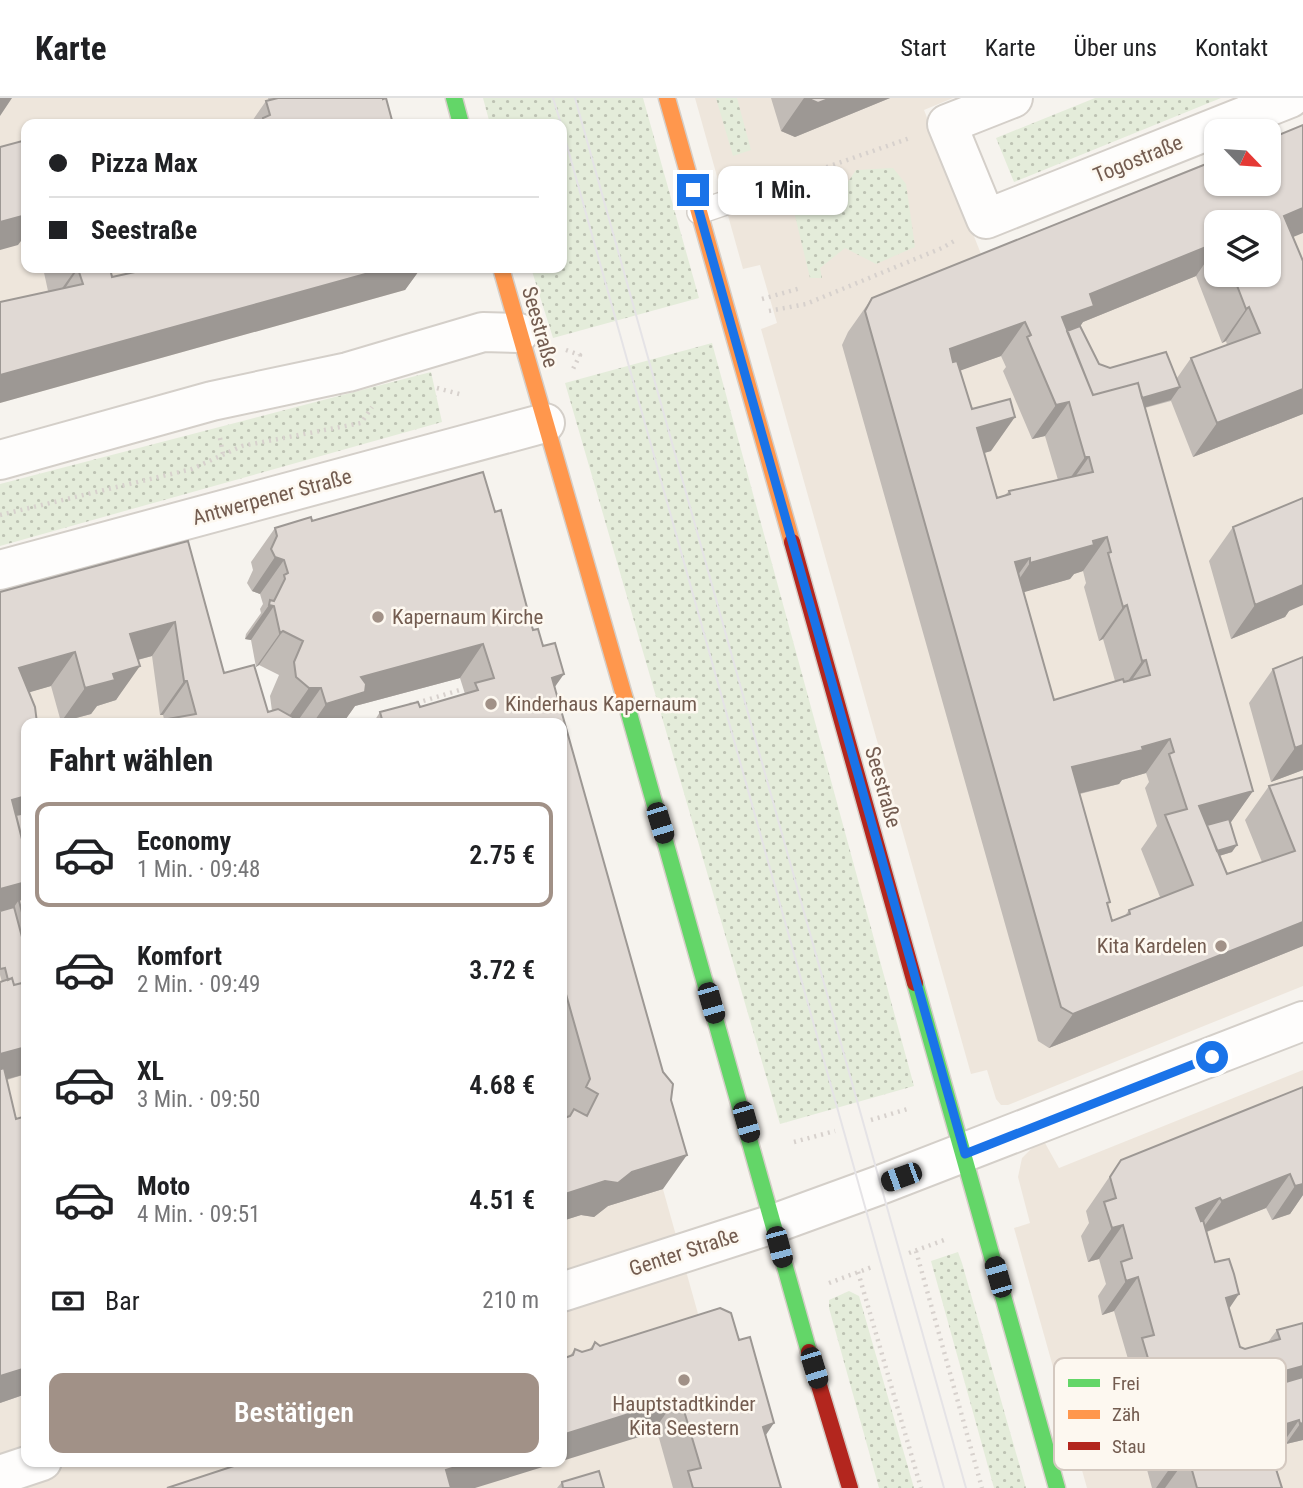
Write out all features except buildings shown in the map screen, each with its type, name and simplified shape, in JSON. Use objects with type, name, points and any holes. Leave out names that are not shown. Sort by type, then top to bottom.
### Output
[{"type":"main road","points":[[454,98],[460,119]]},
{"type":"main road","name":"Seestraße","points":[[667,98],[1057,1488]]},
{"type":"main road","name":"Seestraße","points":[[502,273],[850,1488]]},
{"type":"street","points":[[986,219],[947,124],[1013,98]]},
{"type":"street","name":"Togostraße","points":[[986,219],[1290,98]]},
{"type":"street","points":[[0,460],[212,401],[348,372],[483,332],[519,333]]},
{"type":"street","name":"Antwerpener Straße","points":[[0,570],[545,423]]},
{"type":"street","name":"Genter Straße","points":[[567,1290],[773,1224],[965,1154],[1303,1021]]},
{"type":"street","points":[[0,1475],[23,1467]]},
{"type":"lane","points":[[699,212],[737,199]]},
{"type":"path","points":[[770,187],[947,124]]},
{"type":"path","points":[[729,313],[768,312],[806,304],[942,248],[986,219]]},
{"type":"path","points":[[348,372],[370,470]]},
{"type":"path","points":[[424,384],[463,395]]},
{"type":"path","points":[[0,515],[192,469],[242,446],[361,423],[380,397]]},
{"type":"path","points":[[398,708],[463,689]]},
{"type":"path","points":[[871,1120],[914,1107]]},
{"type":"path","points":[[794,1142],[835,1131]]},
{"type":"path","points":[[909,1253],[954,1237]]},
{"type":"path","points":[[916,1251],[982,1488]]},
{"type":"path","points":[[821,1285],[872,1267]]},
{"type":"path","points":[[858,1272],[921,1488]]},
{"type":"shaded area","points":[[0,98],[353,98],[359,119],[21,119],[21,273],[400,273],[405,290],[0,403]]},
{"type":"shaded area","points":[[695,98],[953,98],[924,110],[981,254],[1204,164],[1204,196],[1281,196],[1281,133],[1303,124],[1303,986],[1008,1105],[1001,1105],[996,1099],[987,1070],[971,1074],[761,329],[777,323],[760,265],[743,269]]},
{"type":"shaded area","points":[[165,575],[204,718],[21,718],[21,1467],[567,1467],[567,848],[747,1488],[0,1488],[0,620]]},
{"type":"shaded area","points":[[1303,1070],[1303,1488],[1087,1488],[1082,1470],[1286,1470],[1286,1358],[1054,1358],[1054,1370],[1014,1228],[1030,1223],[1018,1177],[1022,1158],[1033,1147],[1045,1143],[1059,1168]]},
{"type":"green space","points":[[483,98],[643,98],[699,298],[553,338],[533,273],[567,273],[567,119],[489,119]]},
{"type":"green space","points":[[716,98],[737,98],[751,150],[733,156]]},
{"type":"green space","points":[[1095,98],[1221,98],[1014,182],[996,138]]},
{"type":"green space","points":[[893,168],[906,184],[915,247],[876,264],[845,248],[820,268],[822,278],[810,278],[791,199],[807,188],[818,200],[835,201],[856,170]]},
{"type":"green space","points":[[712,343],[914,1086],[780,1124],[565,383]]},
{"type":"green space","points":[[431,372],[442,422],[0,546],[0,484]]},
{"type":"green space","points":[[958,1252],[1026,1488],[994,1488],[931,1261]]},
{"type":"green space","points":[[849,1291],[859,1296],[914,1488],[879,1488],[829,1308],[829,1300]]},
{"type":"tram line","points":[[553,98],[559,119]]},
{"type":"tram line","points":[[575,98],[966,1488]]},
{"type":"tram line","points":[[567,146],[944,1488]]},
{"type":"traffic: fast","points":[[454,98],[460,119]]},
{"type":"traffic: fast","points":[[625,699],[809,1352]]},
{"type":"traffic: fast","points":[[915,983],[1057,1488]]},
{"type":"traffic: slow","points":[[667,98],[792,542]]},
{"type":"traffic: slow","points":[[502,273],[625,699]]},
{"type":"traffic: jam","points":[[792,542],[915,983]]},
{"type":"traffic: jam","points":[[809,1352],[850,1488]]},
{"type":"place","name":"Kapernaum Kirche","points":[[378,617]]},
{"type":"place","name":"Kinderhaus Kapernaum","points":[[491,704]]},
{"type":"place","name":"Kita Kardelen","points":[[1221,946]]},
{"type":"place","name":"Hauptstadtkinder Kita Seestern","points":[[684,1380]]},
{"type":"route","points":[[693,190],[965,1154],[1212,1057]]}]
